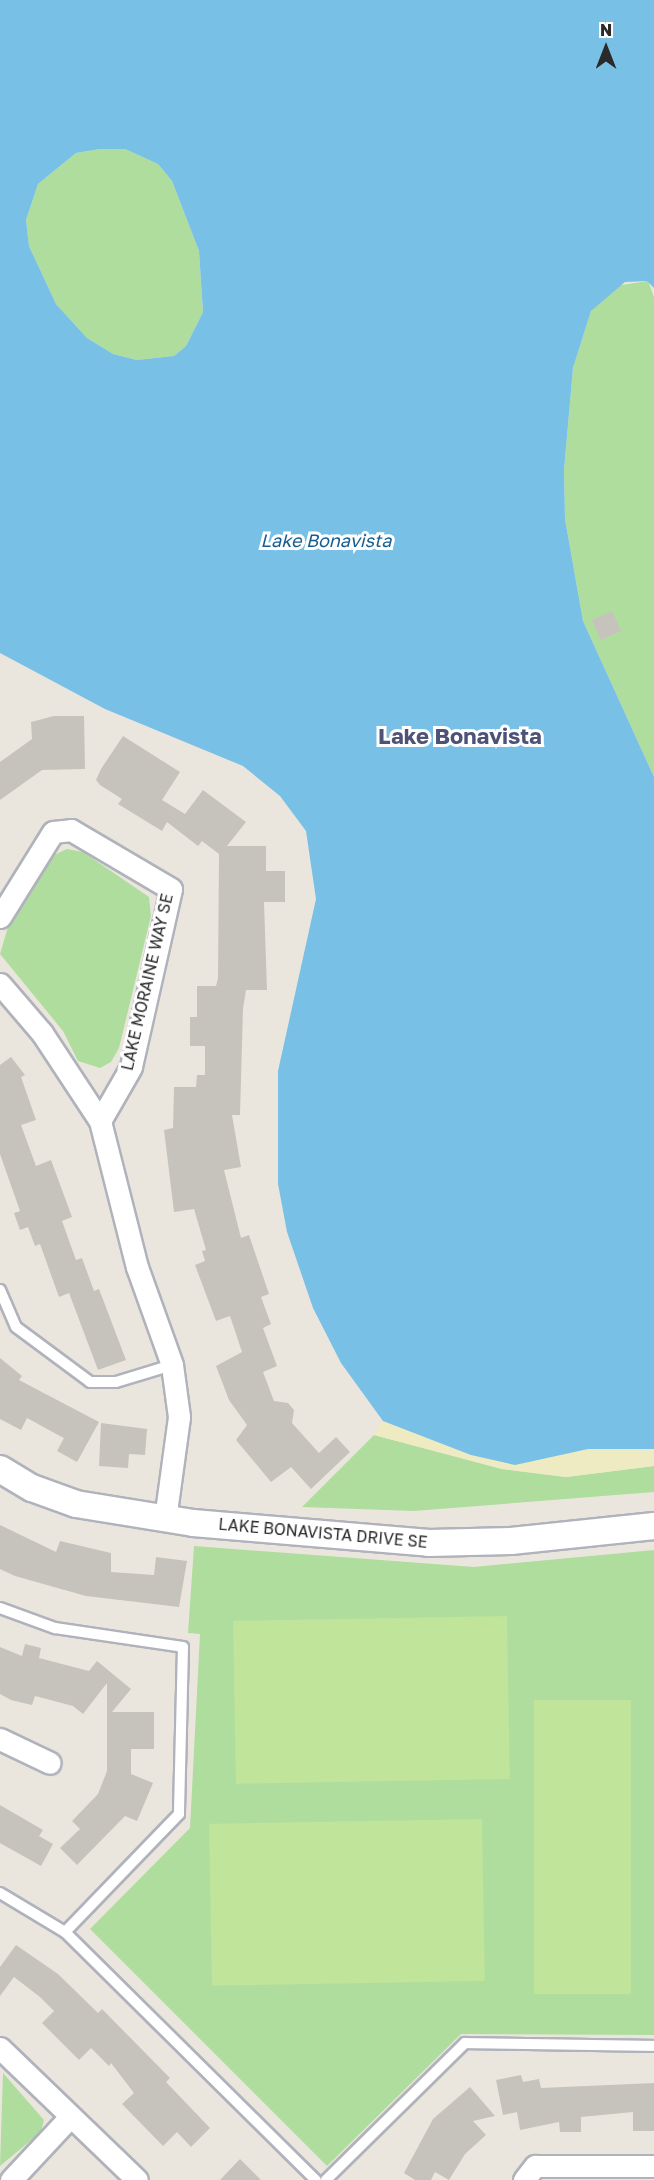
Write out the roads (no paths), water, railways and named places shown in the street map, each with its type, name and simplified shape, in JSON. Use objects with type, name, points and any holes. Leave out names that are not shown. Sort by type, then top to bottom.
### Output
[{"type":"street","name":"LAKE MORAINE WAY SE","points":[[0,917],[53,832],[71,830],[171,889],[131,1067],[100,1120]]},
{"type":"street","points":[[0,984],[42,1033],[100,1120],[137,1267],[172,1365],[179,1417],[165,1519]]},
{"type":"street","name":"LAKE BONAVISTA DRIVE SE","points":[[0,1469],[32,1488],[76,1504],[165,1519],[439,1543],[511,1541],[654,1526]]},
{"type":"street","points":[[0,1739],[50,1763]]},
{"type":"street","points":[[0,2048],[69,2118],[137,2180]]},
{"type":"street","points":[[11,2180],[69,2118]]},
{"type":"street","points":[[524,2180],[536,2166],[654,2166]]},
{"type":"lane","points":[[0,1290],[16,1327],[90,1382],[116,1382],[172,1365]]},
{"type":"lane","points":[[0,1608],[56,1628],[183,1647],[179,1814],[65,1932]]},
{"type":"lane","points":[[0,1893],[65,1932],[316,2180]]},
{"type":"lane","points":[[327,2180],[465,2043],[654,2046]]},
{"type":"water","name":"Lake Bonavista","points":[[0,0],[654,0],[654,288],[647,281],[625,282],[591,311],[573,368],[564,470],[565,519],[583,621],[654,777],[654,1449],[588,1449],[515,1465],[471,1455],[383,1421],[341,1363],[313,1308],[287,1232],[278,1184],[278,1071],[316,899],[306,831],[280,796],[243,766],[105,709],[0,653]],"holes":[[[100,149],[125,149],[158,164],[172,181],[199,251],[203,312],[186,346],[174,356],[137,360],[113,354],[87,338],[56,304],[29,246],[26,220],[38,184],[76,153]]]},
{"type":"district","name":"Lake Bonavista","points":[[460,736]]}]
